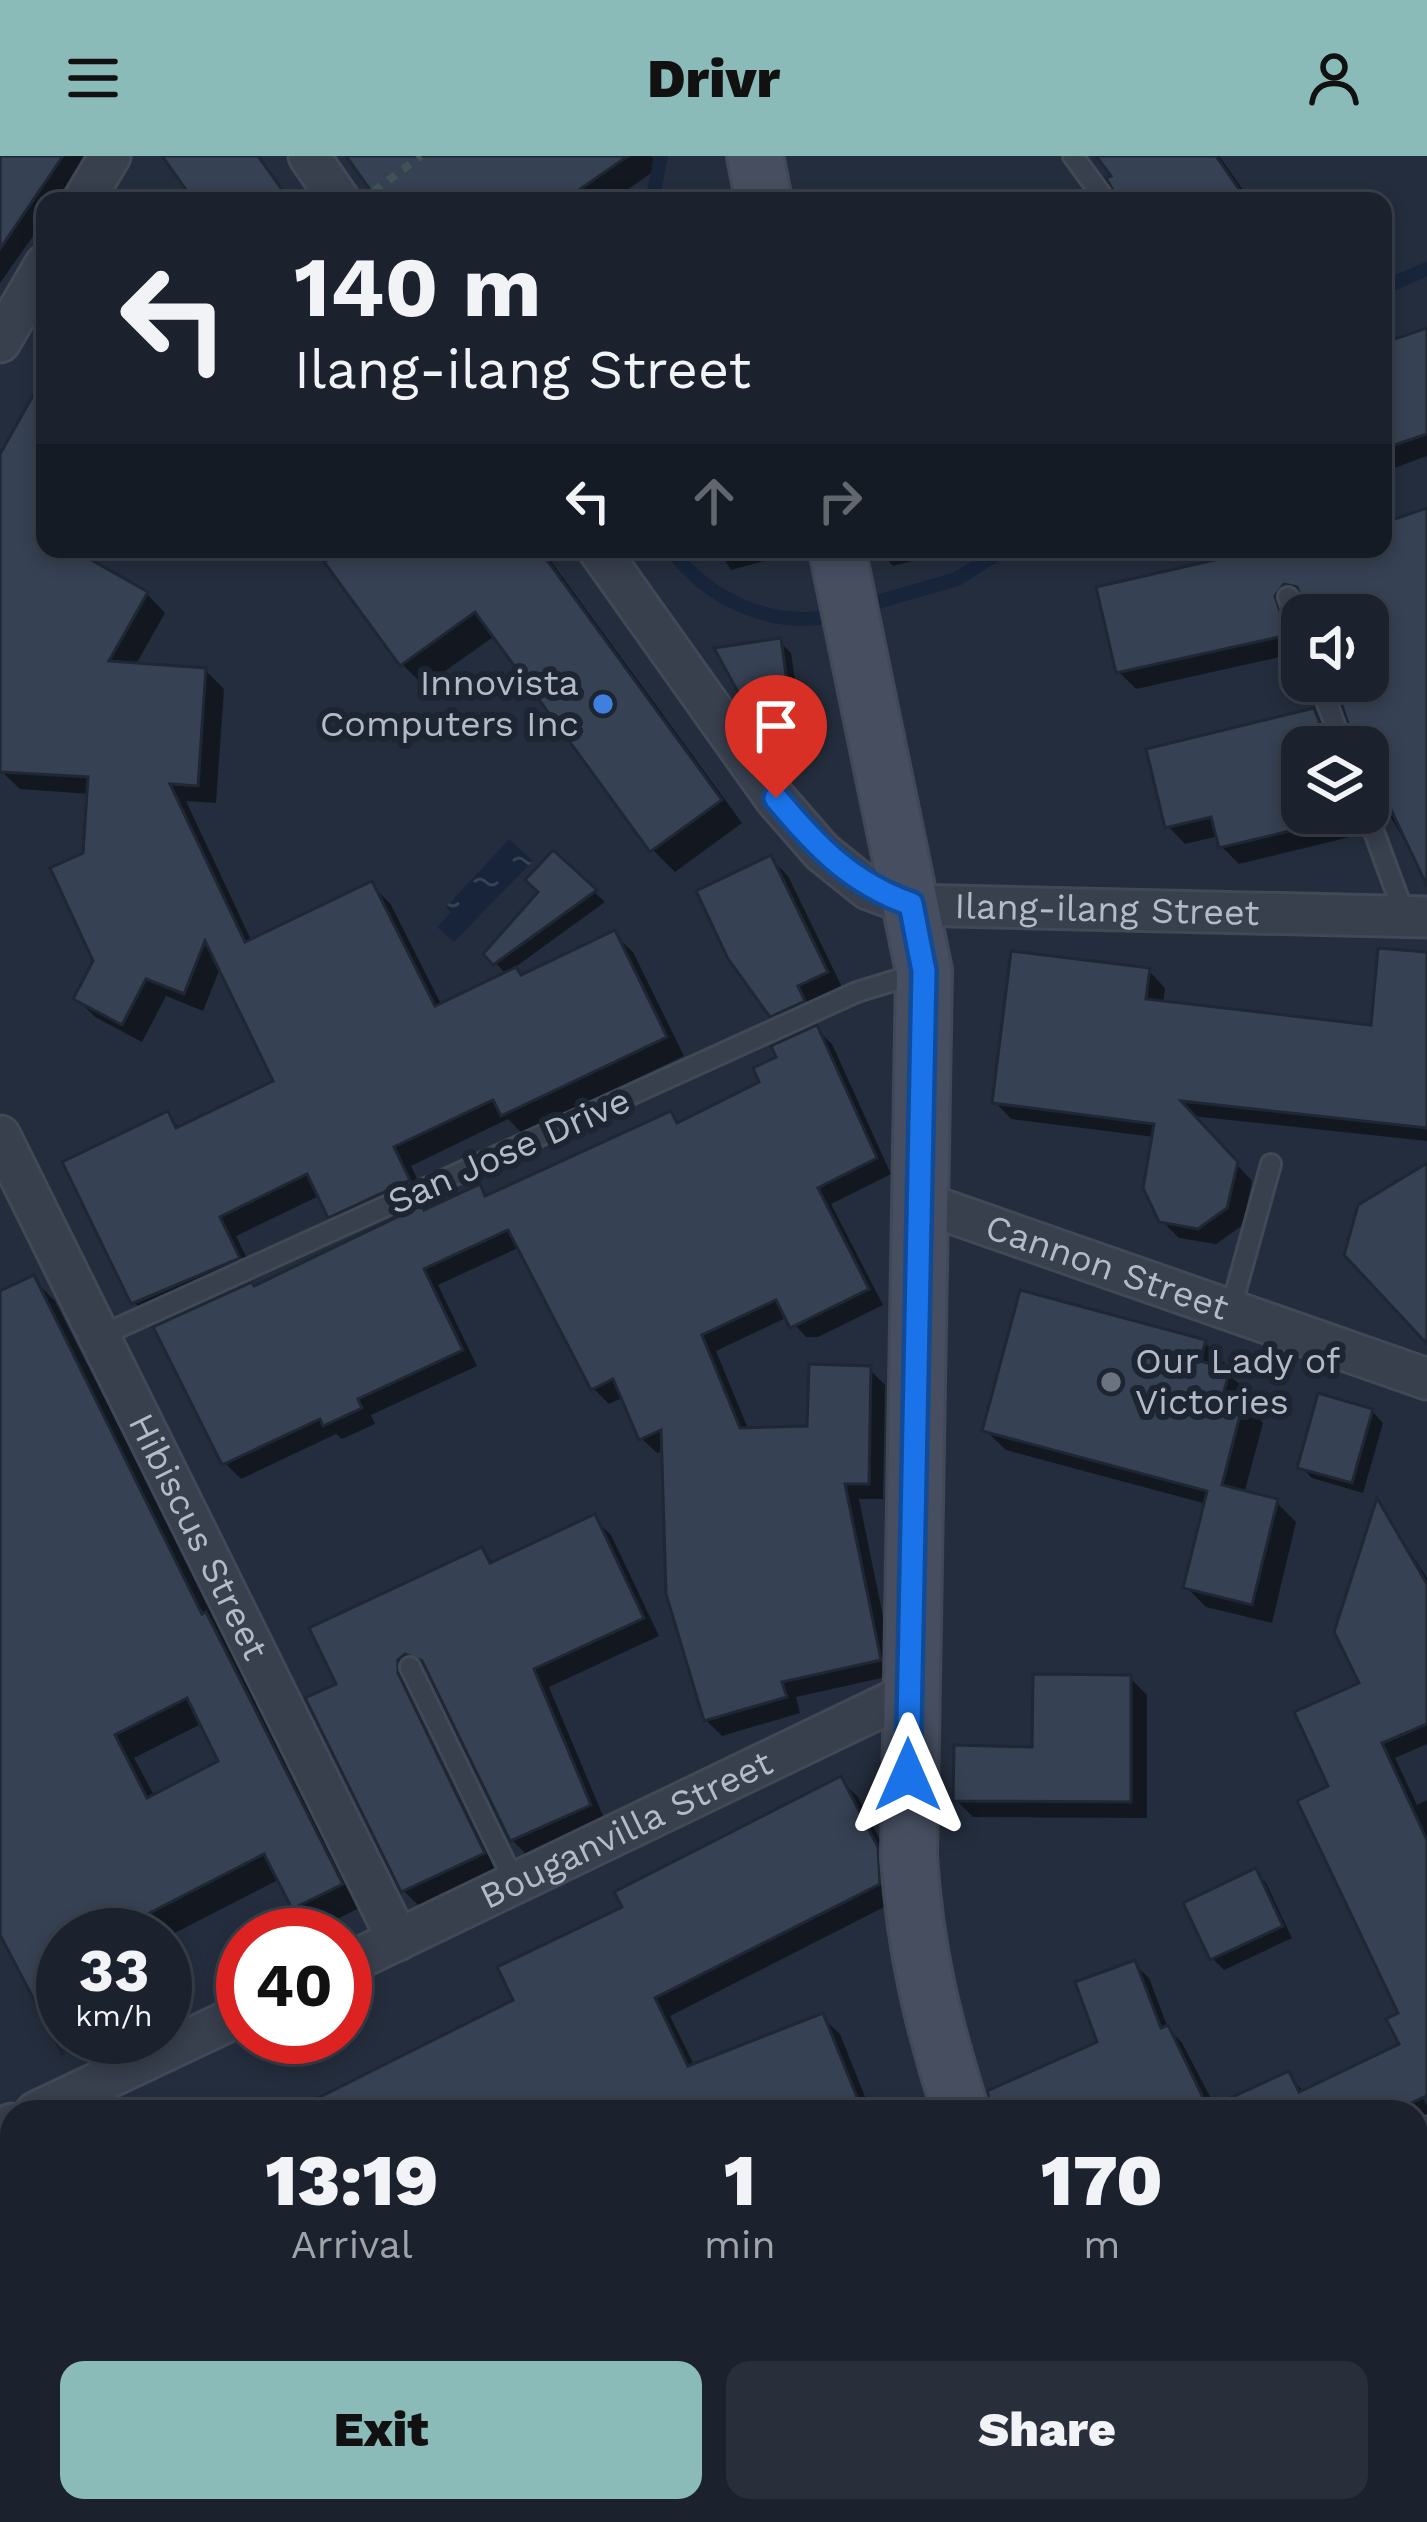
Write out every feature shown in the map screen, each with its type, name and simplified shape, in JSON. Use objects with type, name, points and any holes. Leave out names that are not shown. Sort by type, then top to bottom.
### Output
[{"type":"street","points":[[88,192],[110,156]]},
{"type":"street","points":[[309,156],[352,192]]},
{"type":"street","points":[[754,156],[762,192]]},
{"type":"street","points":[[0,342],[36,281]]},
{"type":"street","name":"Ilang-ilang Street","points":[[604,558],[776,798],[822,852],[868,889],[911,904],[1416,918]]},
{"type":"street","points":[[841,568],[924,971],[923,1203],[908,1694],[914,1940],[925,1998],[958,2100]]},
{"type":"street","name":"Hibiscus Street","points":[[0,1136],[398,1940]]},
{"type":"street","name":"Cannon Street","points":[[923,1203],[1427,1379]]},
{"type":"street","name":"Bouganvilla Street","points":[[372,1952],[908,1694]]},
{"type":"street","points":[[61,2100],[216,2027]]},
{"type":"lane","points":[[1073,156],[1099,192]]},
{"type":"lane","points":[[1377,834],[1416,918]]},
{"type":"lane","name":"San Jose Drive","points":[[96,1338],[857,992],[924,971]]},
{"type":"lane","points":[[1230,1312],[1271,1163]]},
{"type":"lane","points":[[410,1667],[515,1883]]},
{"type":"path","points":[[363,192],[421,156]]},
{"type":"water","points":[[509,839],[533,861],[454,942],[437,927],[451,912],[446,907]]},
{"type":"building","points":[[0,156],[63,156],[36,192],[0,249]]},
{"type":"building","points":[[162,156],[258,156],[284,192],[188,192]]},
{"type":"building","points":[[346,156],[628,156],[576,192],[372,192]]},
{"type":"building","points":[[1096,156],[1216,156],[1241,192],[1114,192],[1106,178],[1111,176]]},
{"type":"building","points":[[1427,328],[1427,434],[1392,446],[1392,340]]},
{"type":"building","points":[[36,390],[36,558],[88,558],[148,592],[109,661],[206,668],[198,786],[170,784],[245,942],[372,881],[435,1006],[516,967],[521,975],[615,930],[667,1037],[501,1116],[493,1100],[394,1147],[410,1180],[328,1218],[307,1174],[220,1217],[240,1258],[131,1304],[62,1162],[168,1111],[176,1128],[273,1081],[205,941],[184,994],[146,979],[122,1025],[73,999],[93,961],[50,868],[83,853],[88,777],[0,772],[0,454]]},
{"type":"building","points":[[1427,508],[1427,886],[1389,805],[1389,726],[1349,726],[1341,702],[1389,702],[1389,594],[1300,594],[1297,587],[1284,584],[1275,596],[1281,637],[1116,673],[1096,587],[1223,558],[1392,558],[1392,520]]},
{"type":"building","points":[[330,558],[546,558],[722,800],[650,852],[475,612],[400,666],[324,562]]},
{"type":"building","points":[[781,638],[788,690],[740,696],[714,648]]},
{"type":"building","points":[[1314,708],[1321,726],[1281,726],[1281,833],[1219,848],[1211,817],[1165,828],[1146,749]]},
{"type":"building","points":[[553,850],[597,890],[493,965],[483,954],[538,892],[525,880]]},
{"type":"building","points":[[771,855],[828,972],[798,986],[805,1001],[770,1017],[728,959],[696,891]]},
{"type":"building","points":[[1378,948],[1427,952],[1427,1128],[1181,1101],[1238,1162],[1227,1208],[1198,1229],[1159,1222],[1143,1188],[1154,1124],[992,1103],[1011,951],[1150,968],[1146,999],[1371,1025]]},
{"type":"building","points":[[817,1025],[877,1158],[818,1188],[869,1289],[790,1328],[776,1300],[702,1335],[740,1428],[807,1426],[809,1364],[871,1366],[869,1484],[845,1484],[881,1660],[782,1682],[787,1697],[704,1721],[666,1594],[661,1430],[639,1440],[613,1379],[591,1390],[508,1230],[424,1269],[463,1350],[358,1399],[362,1408],[323,1426],[320,1419],[222,1465],[153,1327],[252,1282],[254,1286],[422,1205],[424,1210],[480,1184],[485,1196],[671,1111],[677,1123],[759,1082],[753,1068],[776,1057],[771,1046]]},
{"type":"building","points":[[1427,1163],[1427,1344],[1344,1255],[1358,1205]]},
{"type":"building","points":[[34,1275],[343,1884],[291,1908],[264,1854],[159,1908],[36,1908],[36,2004],[0,1935],[0,1291]],"holes":[[[187,1698],[218,1761],[147,1798],[115,1735]]]},
{"type":"building","name":"Our Lady of Victories","points":[[1020,1290],[1206,1340],[1200,1361],[1230,1369],[1223,1395],[1244,1400],[1222,1485],[1278,1499],[1252,1605],[1183,1588],[1207,1491],[982,1431]]},
{"type":"building","points":[[1318,1393],[1373,1409],[1352,1483],[1297,1468]]},
{"type":"building","points":[[1377,1498],[1427,1584],[1427,1724],[1382,1743],[1427,1840],[1427,2100],[1226,2100],[1289,2071],[1299,2092],[1399,2044],[1386,2019],[1398,2013],[1297,1801],[1328,1786],[1294,1712],[1359,1683],[1334,1632]]},
{"type":"building","points":[[595,1514],[644,1618],[534,1669],[591,1805],[510,1841],[422,1661],[405,1654],[398,1660],[398,1673],[485,1853],[401,1892],[305,1698],[336,1684],[309,1628],[482,1547],[490,1563]]},
{"type":"building","points":[[1033,1674],[1131,1675],[1131,1802],[953,1801],[954,1745],[1032,1747]]},
{"type":"building","points":[[841,1776],[878,1847],[880,1884],[655,1998],[688,2066],[823,2013],[858,2100],[314,2100],[513,2000],[497,1967],[622,1907],[614,1892]]},
{"type":"building","points":[[1256,1868],[1283,1926],[1210,1960],[1183,1903]]},
{"type":"building","points":[[1135,1960],[1161,2028],[1168,2025],[1204,2100],[989,2100],[987,2091],[1097,2042],[1075,1982]]},
{"type":"waterway","points":[[654,192],[661,156]]},
{"type":"waterway","points":[[1392,284],[1427,269]]},
{"type":"waterway","points":[[678,558],[724,597],[768,615],[815,618],[839,614]]},
{"type":"waterway","points":[[860,607],[957,579],[990,558]]},
{"type":"place","name":"Innovista Computers Inc","points":[[603,704]]},
{"type":"place","name":"Our Lady of Victories","points":[[1111,1382]]},
{"type":"route","points":[[776,798],[822,852],[868,889],[911,904],[924,971],[923,1203],[908,1775]]}]
